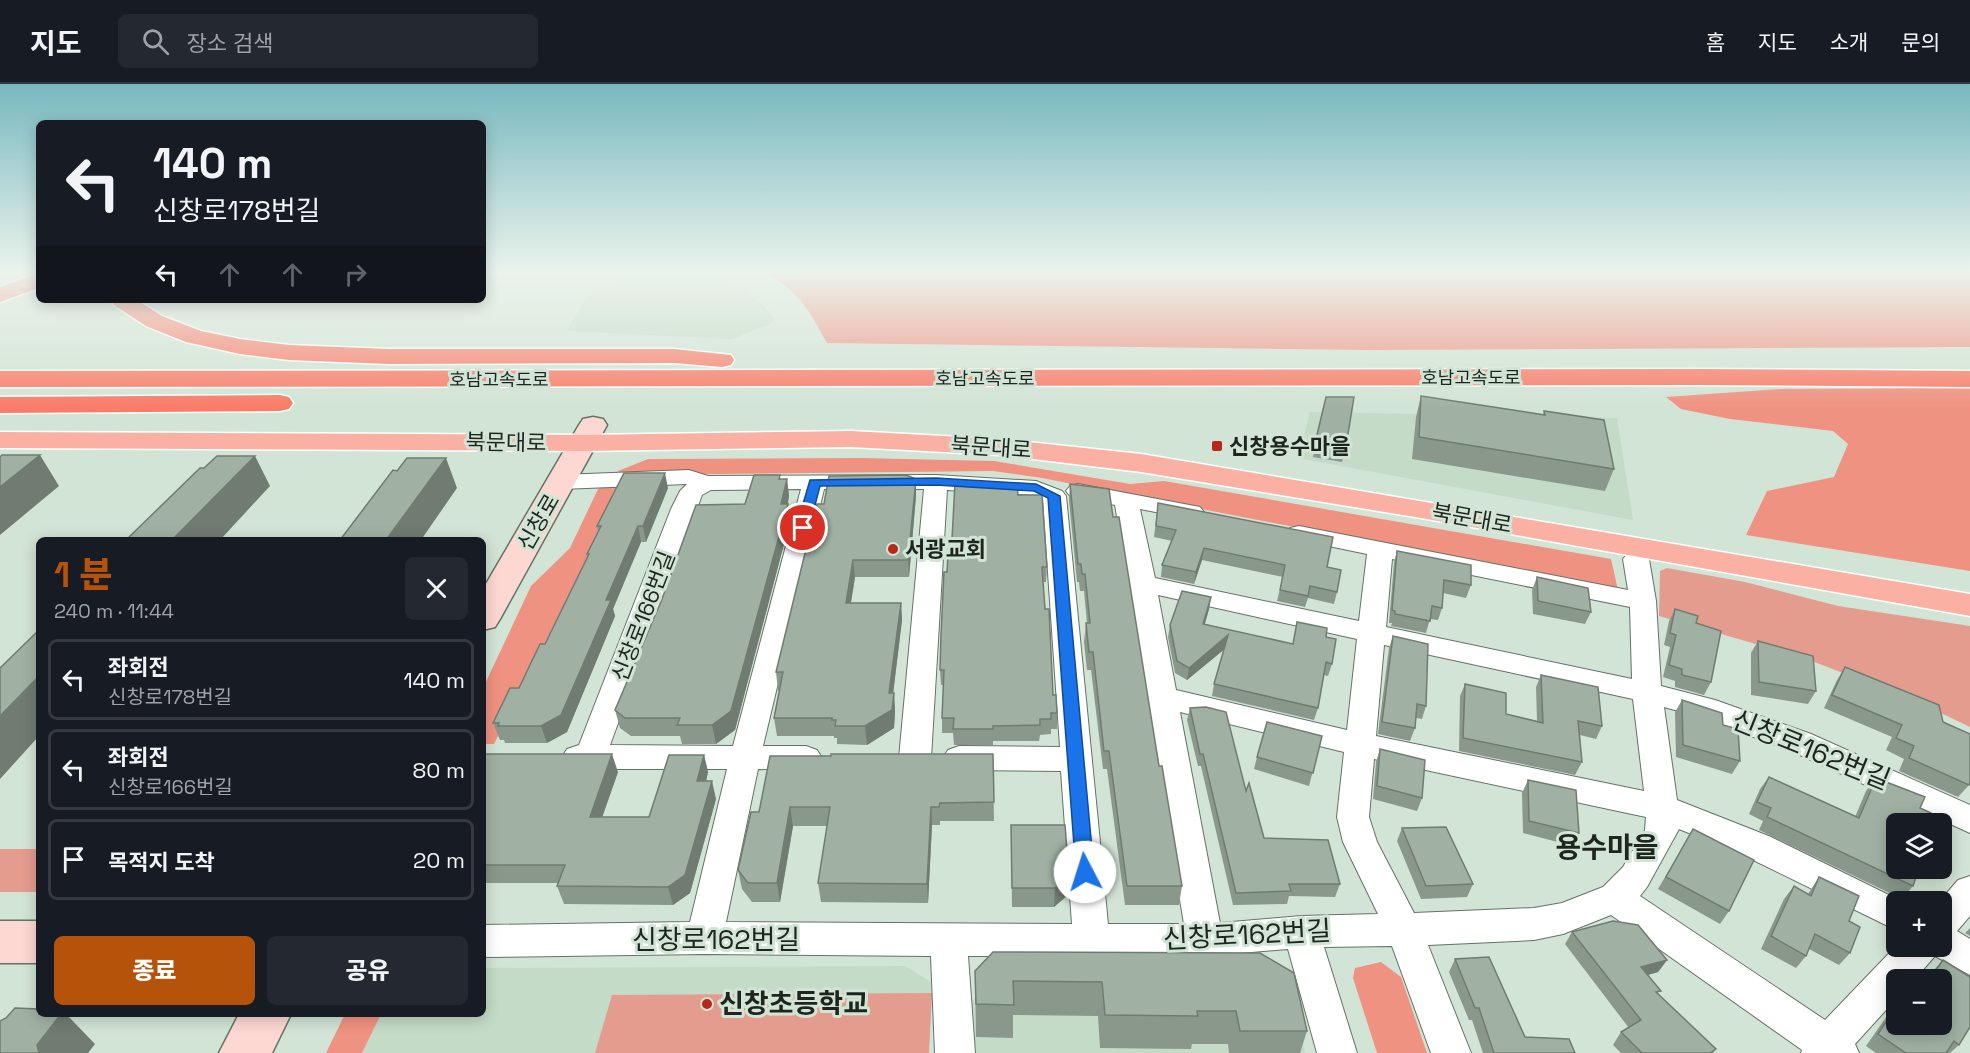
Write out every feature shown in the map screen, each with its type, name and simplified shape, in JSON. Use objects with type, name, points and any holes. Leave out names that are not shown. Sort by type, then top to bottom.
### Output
[{"type":"highway","points":[[146,317],[196,337],[243,347],[319,354],[674,356],[789,365]]},
{"type":"highway","name":"호남고속도로","points":[[0,366],[1970,366]]},
{"type":"highway","name":"호남고속도로","points":[[0,379],[1684,376],[1970,379]]},
{"type":"highway","points":[[0,405],[251,403],[879,389],[1002,379]]},
{"type":"main road","name":"북문대로","points":[[0,440],[588,434],[855,423],[1024,433],[1214,457],[1970,588]]},
{"type":"main road","name":"북문대로","points":[[0,424],[850,439],[999,447],[1090,456],[1432,511],[1970,605]]},
{"type":"main road","name":"신창로","points":[[486,614],[588,434]]},
{"type":"main road","points":[[0,942],[36,942]]},
{"type":"main road","points":[[245,1053],[265,1017]]},
{"type":"street","points":[[561,482],[688,477],[706,483],[936,482],[1054,491],[1126,500],[1216,517]]},
{"type":"street","points":[[704,938],[745,758],[814,482]]},
{"type":"street","points":[[936,482],[903,758],[1076,759]]},
{"type":"street","name":"신창로166번길","points":[[590,757],[683,509],[692,490],[706,483]]},
{"type":"street","points":[[1054,491],[1091,939]]},
{"type":"street","points":[[1126,500],[1143,584],[1205,940]]},
{"type":"street","points":[[1275,528],[1643,601]]},
{"type":"street","points":[[1380,549],[1353,817],[1360,842],[1404,930],[1451,1053]]},
{"type":"street","name":"신창로162번길","points":[[486,941],[704,938],[1205,940],[1301,932],[1534,924],[1563,918],[1615,898],[1635,877],[1662,831],[1662,808],[1647,692],[1643,601],[1636,559]]},
{"type":"street","name":"신창로162번길","points":[[1143,584],[1647,692],[1705,708],[1800,742],[1970,820]]},
{"type":"street","points":[[1161,697],[1359,744],[1662,808],[1759,847],[1886,910]]},
{"type":"street","points":[[547,757],[836,758]]},
{"type":"street","points":[[1952,911],[1970,891]]},
{"type":"street","points":[[1615,898],[1830,1051],[1911,957]]},
{"type":"street","points":[[1301,932],[1337,1053]]},
{"type":"street","points":[[949,940],[955,1053]]},
{"type":"street","points":[[1952,947],[1970,958]]},
{"type":"shaded area","points":[[575,317],[774,319],[772,323],[732,339],[567,331]]},
{"type":"shaded area","points":[[812,317],[1970,317],[1970,347],[1369,350],[827,343]]},
{"type":"shaded area","points":[[1970,388],[1970,571],[1746,535],[1767,491],[1834,477],[1848,444],[1833,431],[1730,419],[1681,409],[1666,397],[1780,389]]},
{"type":"shaded area","points":[[1310,412],[1617,418],[1633,520],[1298,458]]},
{"type":"shaded area","points":[[861,458],[994,461],[1130,484],[1164,481],[1611,559],[1618,590],[1042,478],[993,471],[620,475],[618,471],[648,459]]},
{"type":"shaded area","points":[[626,482],[494,744],[486,744],[486,682],[531,586],[570,548],[598,489],[611,483]]},
{"type":"shaded area","points":[[1667,568],[1745,582],[1838,606],[1970,626],[1970,727],[1918,702],[1804,658],[1659,616],[1660,571]]},
{"type":"shaded area","points":[[0,849],[36,849],[36,892],[0,892]]},
{"type":"shaded area","points":[[1381,962],[1401,977],[1427,1053],[1377,1053],[1353,978],[1355,968]]},
{"type":"shaded area","name":"신창초등학교","points":[[905,966],[931,982],[929,1053],[362,1053],[380,1017],[486,1017],[486,968]]},
{"type":"shaded area","points":[[991,981],[1295,1011],[1305,1053],[969,1053],[971,1002]]},
{"type":"shaded area","points":[[932,993],[929,1053],[595,1053],[612,995]]},
{"type":"shaded area","points":[[344,1017],[380,1017],[362,1053],[326,1053]]},
{"type":"building","points":[[1421,396],[1545,415],[1544,411],[1604,420],[1614,469],[1419,437]]},
{"type":"building","points":[[1326,397],[1354,397],[1347,440],[1317,435]]},
{"type":"building","points":[[2,455],[40,455],[0,487],[0,457]]},
{"type":"building","points":[[217,456],[255,456],[175,537],[129,537],[200,468],[204,468]]},
{"type":"building","points":[[407,458],[446,458],[388,537],[342,537],[393,470],[397,471]]},
{"type":"building","points":[[624,473],[665,473],[643,526],[638,526],[606,600],[611,600],[561,715],[541,726],[498,726],[499,723],[493,723],[510,688],[519,688],[540,644],[545,644],[601,526],[597,526]]},
{"type":"building","points":[[754,475],[780,475],[779,479],[787,479],[781,504],[788,504],[731,711],[712,725],[677,725],[680,718],[625,718],[615,710],[662,599],[696,505],[745,504]]},
{"type":"building","points":[[906,475],[916,479],[908,560],[853,560],[846,603],[901,603],[889,693],[894,693],[892,710],[865,726],[835,726],[836,720],[832,718],[774,718],[783,672],[776,672],[817,504],[824,504],[829,476]]},
{"type":"building","points":[[955,483],[1017,484],[1018,495],[1042,495],[1047,567],[1042,567],[1045,609],[1049,609],[1053,695],[1056,695],[1057,713],[1051,713],[1051,719],[1040,719],[1040,725],[993,726],[993,729],[953,729],[954,718],[942,718],[944,670],[940,670],[944,572],[947,572],[949,539],[952,539]]},
{"type":"building","points":[[1070,484],[1109,489],[1113,517],[1119,517],[1159,766],[1162,766],[1182,886],[1127,886],[1109,751],[1104,751],[1093,652],[1089,652],[1086,623],[1090,623],[1085,574],[1082,574],[1081,564],[1078,564]]},
{"type":"building","points":[[1158,503],[1333,537],[1327,567],[1341,570],[1337,592],[1310,586],[1308,596],[1280,590],[1285,565],[1204,548],[1196,572],[1162,565],[1176,530],[1156,526]]},
{"type":"building","points":[[1397,551],[1471,565],[1471,585],[1444,580],[1442,608],[1432,606],[1430,621],[1395,614],[1392,610]]},
{"type":"building","points":[[1537,577],[1588,588],[1591,612],[1538,601]]},
{"type":"building","points":[[1182,591],[1211,597],[1203,624],[1293,644],[1297,622],[1327,628],[1326,637],[1336,639],[1332,664],[1326,662],[1318,708],[1214,684],[1228,635],[1189,668],[1177,661],[1170,625]]},
{"type":"building","points":[[1675,609],[1698,616],[1696,623],[1721,631],[1711,682],[1682,675],[1682,669],[1669,665],[1676,635],[1670,633]]},
{"type":"building","points":[[36,633],[36,679],[0,716],[0,668]]},
{"type":"building","points":[[1393,636],[1428,644],[1426,706],[1417,704],[1415,728],[1382,722]]},
{"type":"building","points":[[1758,641],[1813,656],[1816,691],[1759,682]]},
{"type":"building","points":[[1845,667],[1939,705],[1943,722],[1970,734],[1969,785],[1909,758],[1914,746],[1896,738],[1902,725],[1832,695]]},
{"type":"building","points":[[1541,675],[1598,687],[1602,726],[1578,721],[1582,762],[1463,738],[1465,684],[1506,693],[1506,714],[1543,723]]},
{"type":"building","points":[[1682,700],[1722,713],[1723,725],[1738,729],[1740,761],[1683,745]]},
{"type":"building","points":[[1206,707],[1226,712],[1246,791],[1249,783],[1264,838],[1328,840],[1340,884],[1289,884],[1291,891],[1236,893],[1190,708]]},
{"type":"building","points":[[1267,722],[1322,736],[1313,773],[1257,757]]},
{"type":"building","points":[[1380,749],[1425,760],[1422,798],[1377,786]]},
{"type":"building","points":[[486,754],[612,754],[590,817],[649,817],[669,755],[704,755],[697,781],[712,781],[685,875],[668,887],[557,886],[565,865],[486,865]]},
{"type":"building","points":[[831,754],[993,754],[994,802],[940,803],[939,807],[931,807],[927,884],[818,883],[830,807],[790,807],[777,883],[748,883],[738,870],[751,812],[759,812],[770,756],[831,756]]},
{"type":"building","points":[[1769,777],[1859,818],[1876,778],[1925,797],[1920,808],[1931,813],[1886,813],[1886,873],[1767,817],[1771,808],[1757,802]]},
{"type":"building","points":[[1528,780],[1576,790],[1579,833],[1529,821]]},
{"type":"building","points":[[1011,825],[1065,825],[1069,876],[1055,888],[1012,888]]},
{"type":"building","points":[[1446,827],[1473,884],[1426,886],[1402,828]]},
{"type":"building","points":[[1693,829],[1754,860],[1729,911],[1666,877]]},
{"type":"building","points":[[1819,877],[1859,896],[1849,921],[1860,927],[1850,953],[1815,934],[1806,956],[1771,936],[1794,886],[1811,896]]},
{"type":"building","points":[[1898,879],[1915,879],[1913,886]]},
{"type":"building","points":[[1613,921],[1638,925],[1667,960],[1641,967],[1661,991],[1656,992],[1716,1049],[1710,1053],[1642,1053],[1621,1032],[1641,1020],[1572,932]]},
{"type":"building","points":[[993,952],[1260,953],[1294,973],[1307,1031],[1240,1031],[1236,1011],[1197,1011],[1198,1016],[1105,1015],[1102,982],[1013,981],[1014,1005],[976,1004],[975,971]]},
{"type":"building","points":[[1489,957],[1525,1037],[1569,1039],[1575,1053],[1494,1053],[1479,1008],[1475,1008],[1455,959]]},
{"type":"building","points":[[1943,960],[1970,977],[1970,1027],[1959,1045],[1954,1041],[1946,1053],[1906,1053],[1878,1034],[1886,1022],[1886,1035],[1952,1035],[1952,969],[1937,969]]},
{"type":"building","points":[[15,1008],[36,1009],[36,1017],[59,1017],[37,1045],[39,1053],[0,1053],[0,1021]]},
{"type":"place","name":"신창용수마을","points":[[1217,446]]},
{"type":"place","name":"서광교회","points":[[893,549]]},
{"type":"place","name":"신창초등학교","points":[[707,1004]]},
{"type":"district","name":"용수마을","points":[[1607,847]]},
{"type":"route","points":[[803,528],[814,482],[982,484],[1043,489],[1054,496],[1085,872]]}]
